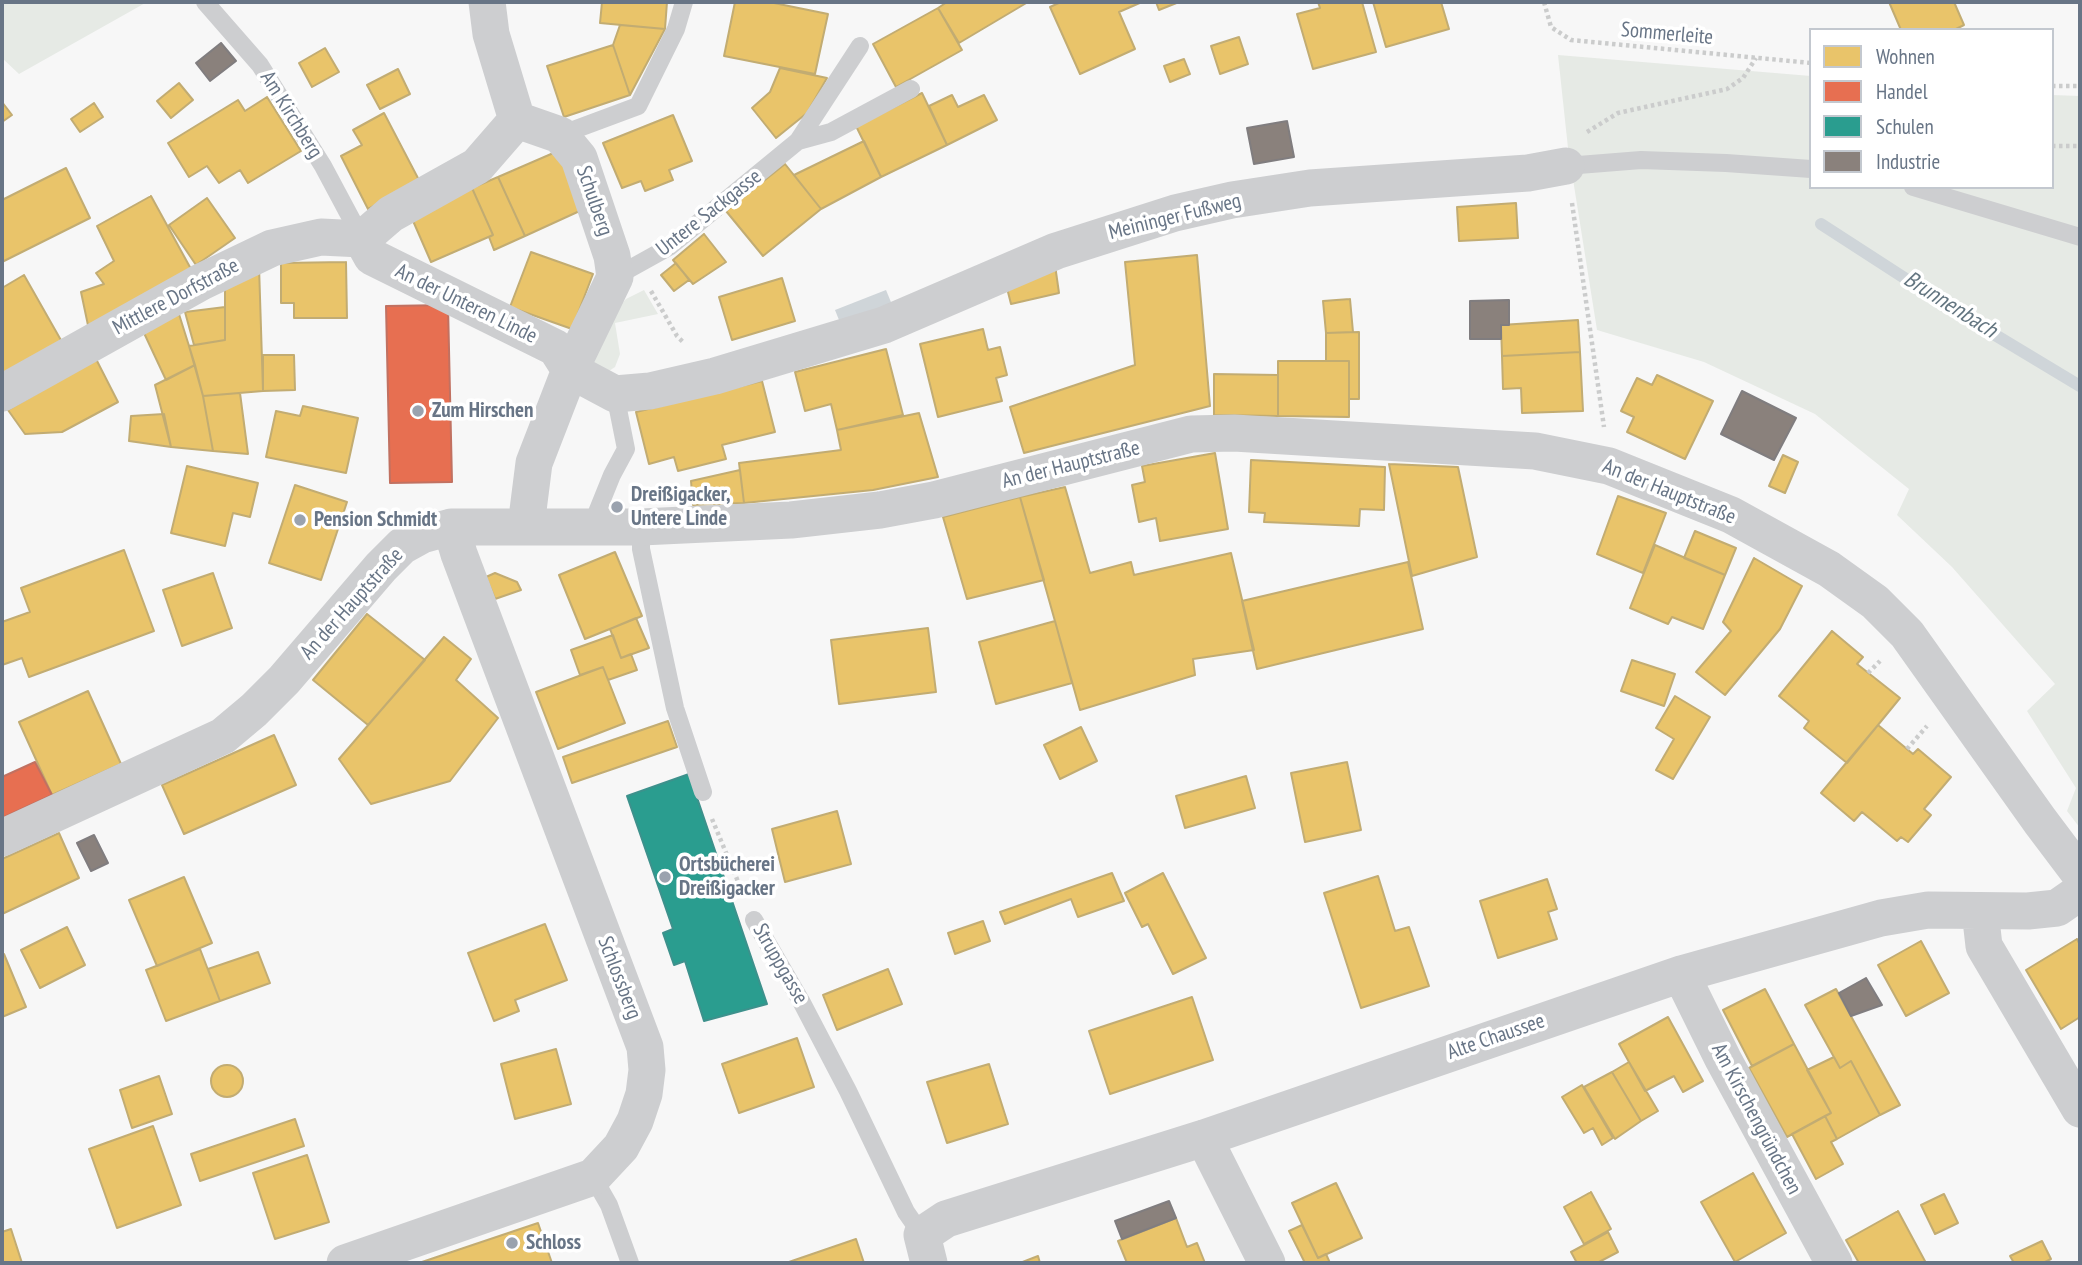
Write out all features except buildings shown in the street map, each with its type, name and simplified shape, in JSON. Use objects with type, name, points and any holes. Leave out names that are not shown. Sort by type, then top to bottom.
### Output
[{"type":"street","points":[[487,2],[491,34],[517,120]]},
{"type":"street","points":[[362,239],[391,214],[477,166],[517,120]]},
{"type":"street","points":[[517,120],[560,135]]},
{"type":"street","name":"Schulberg","points":[[560,135],[579,158],[612,256],[615,278]]},
{"type":"street","name":"Meininger Fußweg","points":[[615,394],[650,391],[715,376],[884,325],[1056,251],[1175,213],[1310,187],[1528,173],[1566,166]]},
{"type":"street","name":"Mittlere Dorfstraße","points":[[2,393],[201,282],[272,248],[321,237],[362,239]]},
{"type":"street","name":"An der Unteren Linde","points":[[362,239],[372,257],[556,348],[570,370]]},
{"type":"street","points":[[526,526],[534,463],[570,370],[615,278]]},
{"type":"street","points":[[570,370],[615,394]]},
{"type":"street","name":"An der Hauptstraße","points":[[2,838],[223,736],[284,680],[343,609],[402,546],[422,534],[451,527],[641,527],[791,520],[880,510],[934,500],[1191,434],[1234,433],[1535,451],[1609,466],[1731,515],[1829,569],[1875,602],[1907,634],[2080,874]]},
{"type":"street","name":"Schlossberg","points":[[345,1263],[593,1177],[621,1147],[635,1121],[644,1094],[647,1070],[645,1047],[451,527]]},
{"type":"street","name":"Alte Chaussee","points":[[925,1249],[946,1219],[1204,1138],[1681,974],[1881,918],[1928,910],[2028,911],[2057,908],[2080,892]]},
{"type":"street","points":[[1980,911],[1984,946],[2080,1109]]},
{"type":"street","name":"Am Kirschengründchen","points":[[1681,974],[1723,1059],[1834,1263]]},
{"type":"street","points":[[1204,1138],[1268,1263]]},
{"type":"lane","name":"Am Kirchberg","points":[[205,2],[260,65],[323,166],[362,239]]},
{"type":"lane","points":[[560,135],[638,106],[676,29],[684,2]]},
{"type":"lane","name":"Untere Sackgasse","points":[[615,278],[670,247],[798,141],[860,46]]},
{"type":"lane","name":"Untere Sackgasse","points":[[798,141],[831,132],[911,89]]},
{"type":"lane","name":"Meininger Fußweg","points":[[1566,166],[1641,160],[1809,169]]},
{"type":"lane","points":[[1920,189],[2080,237]]},
{"type":"lane","points":[[591,527],[612,475],[626,449],[615,394]]},
{"type":"lane","points":[[641,527],[641,549],[675,708],[703,792]]},
{"type":"lane","name":"Struppgasse","points":[[754,920],[802,1001],[925,1249]]},
{"type":"lane","points":[[593,1177],[609,1205],[630,1263]]},
{"type":"path","name":"Sommerleite","points":[[1544,2],[1551,27],[1571,40],[1809,63]]},
{"type":"path","points":[[1609,466],[1566,166],[1579,136],[1618,113],[1727,89],[1743,78],[1756,58]]},
{"type":"path","points":[[2054,86],[2080,86]]},
{"type":"path","points":[[2054,146],[2080,146]]},
{"type":"path","points":[[650,289],[677,336]]},
{"type":"path","name":"Struppgasse","points":[[703,792],[720,841],[754,920]]},
{"type":"shaded area","points":[[2,2],[147,2],[19,74],[2,58]]},
{"type":"shaded area","points":[[1558,55],[1809,76],[1809,189],[2054,189],[2054,95],[2080,96],[2080,828],[2067,811],[2076,788],[2027,711],[2055,684],[1952,567],[1897,515],[1909,489],[1815,414],[1704,362],[1597,330],[1568,148]]},
{"type":"shaded area","points":[[644,290],[658,314],[615,323],[620,354],[615,367],[609,371],[593,363],[612,314],[626,299]]},
{"type":"shaded area","points":[[886,290],[893,307],[841,325],[835,310]]},
{"type":"waterway","name":"Brunnenbach","points":[[1821,224],[1957,312],[2080,386]]},
{"type":"place","name":"Zum Hirschen","points":[[418,411]]},
{"type":"place","name":"Dreißigacker, Untere Linde","points":[[617,507]]},
{"type":"place","name":"Pension Schmidt","points":[[300,520]]},
{"type":"place","name":"Ortsbücherei Dreißigacker","points":[[665,877]]},
{"type":"place","name":"Schloss","points":[[512,1243]]}]
